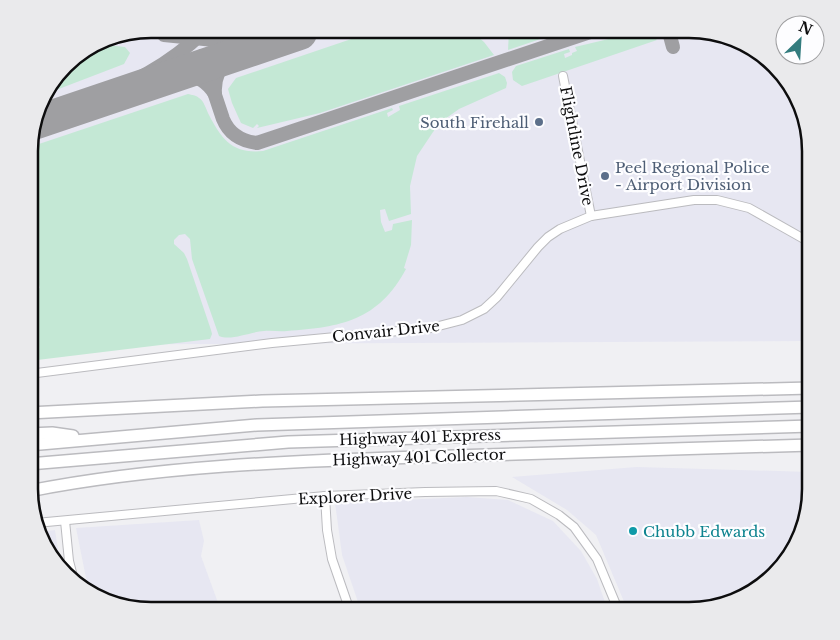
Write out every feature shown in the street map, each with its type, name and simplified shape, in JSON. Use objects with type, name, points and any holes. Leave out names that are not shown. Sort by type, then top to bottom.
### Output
[{"type":"highway","points":[[751,389],[802,383]]},
{"type":"highway","points":[[38,413],[262,401],[802,388]]},
{"type":"highway","name":"Highway 401 Express","points":[[38,444],[257,425],[802,406]]},
{"type":"highway","name":"Highway 401 Express","points":[[38,463],[288,442],[802,426]]},
{"type":"highway","points":[[38,434],[52,433],[94,438]]},
{"type":"highway","name":"Highway 401 Collector","points":[[38,490],[149,474],[349,459],[802,445]]},
{"type":"highway","points":[[765,446],[802,449]]},
{"type":"street","name":"Flightline Drive","points":[[563,76],[590,216]]},
{"type":"street","name":"Convair Drive","points":[[38,373],[272,343],[431,328],[454,323],[477,313],[490,304],[548,237],[560,229],[590,216],[694,200],[717,200],[749,208],[802,238]]},
{"type":"street","name":"Explorer Drive","points":[[42,523],[324,496],[476,490],[496,491],[530,499],[559,515],[574,527],[597,559],[615,602]]},
{"type":"street","points":[[324,496],[332,559],[347,602]]},
{"type":"street","points":[[65,521],[71,569]]},
{"type":"shaded area","points":[[136,38],[697,38],[726,43],[752,57],[774,76],[791,101],[797,114],[802,143],[802,341],[38,345],[38,136],[43,114],[61,82],[76,66],[107,46]]},
{"type":"shaded area","points":[[637,467],[802,472],[802,497],[799,519],[794,533],[783,552],[764,574],[746,587],[719,599],[704,602],[624,602],[596,535],[567,510],[512,477]]},
{"type":"shaded area","points":[[467,497],[508,500],[553,521],[581,551],[597,579],[605,602],[358,602],[342,555],[335,503]]},
{"type":"shaded area","points":[[199,520],[204,541],[201,556],[218,602],[136,602],[121,599],[101,591],[88,583],[76,528]]},
{"type":"shaded area","points":[[55,530],[59,555],[53,546],[45,531]]},
{"type":"green space","points":[[354,38],[479,38],[494,55],[320,113],[257,128],[259,126],[257,124],[253,128],[241,123],[232,103],[228,89],[236,78]]},
{"type":"green space","points":[[509,38],[543,38],[511,49],[508,50]]},
{"type":"green space","points":[[613,38],[655,38],[657,40],[522,86],[513,80],[512,72],[516,66],[569,49],[570,52],[564,54],[565,58],[577,51],[575,47]]},
{"type":"green space","points":[[107,46],[125,47],[130,53],[124,64],[56,90],[76,66]]},
{"type":"green space","points":[[499,73],[505,77],[507,83],[506,88],[459,109],[445,119],[433,132],[417,156],[410,186],[411,214],[389,221],[385,209],[380,210],[381,222],[385,232],[392,230],[393,224],[412,220],[411,245],[404,268],[406,269],[383,300],[370,310],[356,318],[324,327],[264,331],[235,337],[219,336],[192,259],[190,239],[185,234],[179,235],[174,240],[174,244],[184,253],[187,259],[211,330],[210,339],[38,360],[38,289],[40,288],[38,282],[38,144],[188,94],[197,96],[202,101],[219,132],[230,144],[236,148],[253,151],[263,151],[392,108],[393,110],[387,113],[388,117],[400,110],[399,106]]},
{"type":"taxiway","points":[[194,38],[224,41],[252,38]]},
{"type":"taxiway","points":[[78,108],[127,85],[158,67],[196,38]]},
{"type":"taxiway","points":[[202,56],[223,119],[229,129],[236,136],[246,141],[257,143],[572,38]]},
{"type":"taxiway","points":[[671,38],[673,47]]},
{"type":"taxiway","points":[[131,91],[184,75],[202,80],[215,94],[216,81],[220,70],[226,62],[245,52],[280,41]]},
{"type":"runway","points":[[41,121],[285,38]]},
{"type":"place","name":"South Firehall","points":[[539,122]]},
{"type":"place","name":"Peel Regional Police - Airport Division","points":[[605,176]]},
{"type":"place","name":"Chubb Edwards","points":[[633,531]]}]
